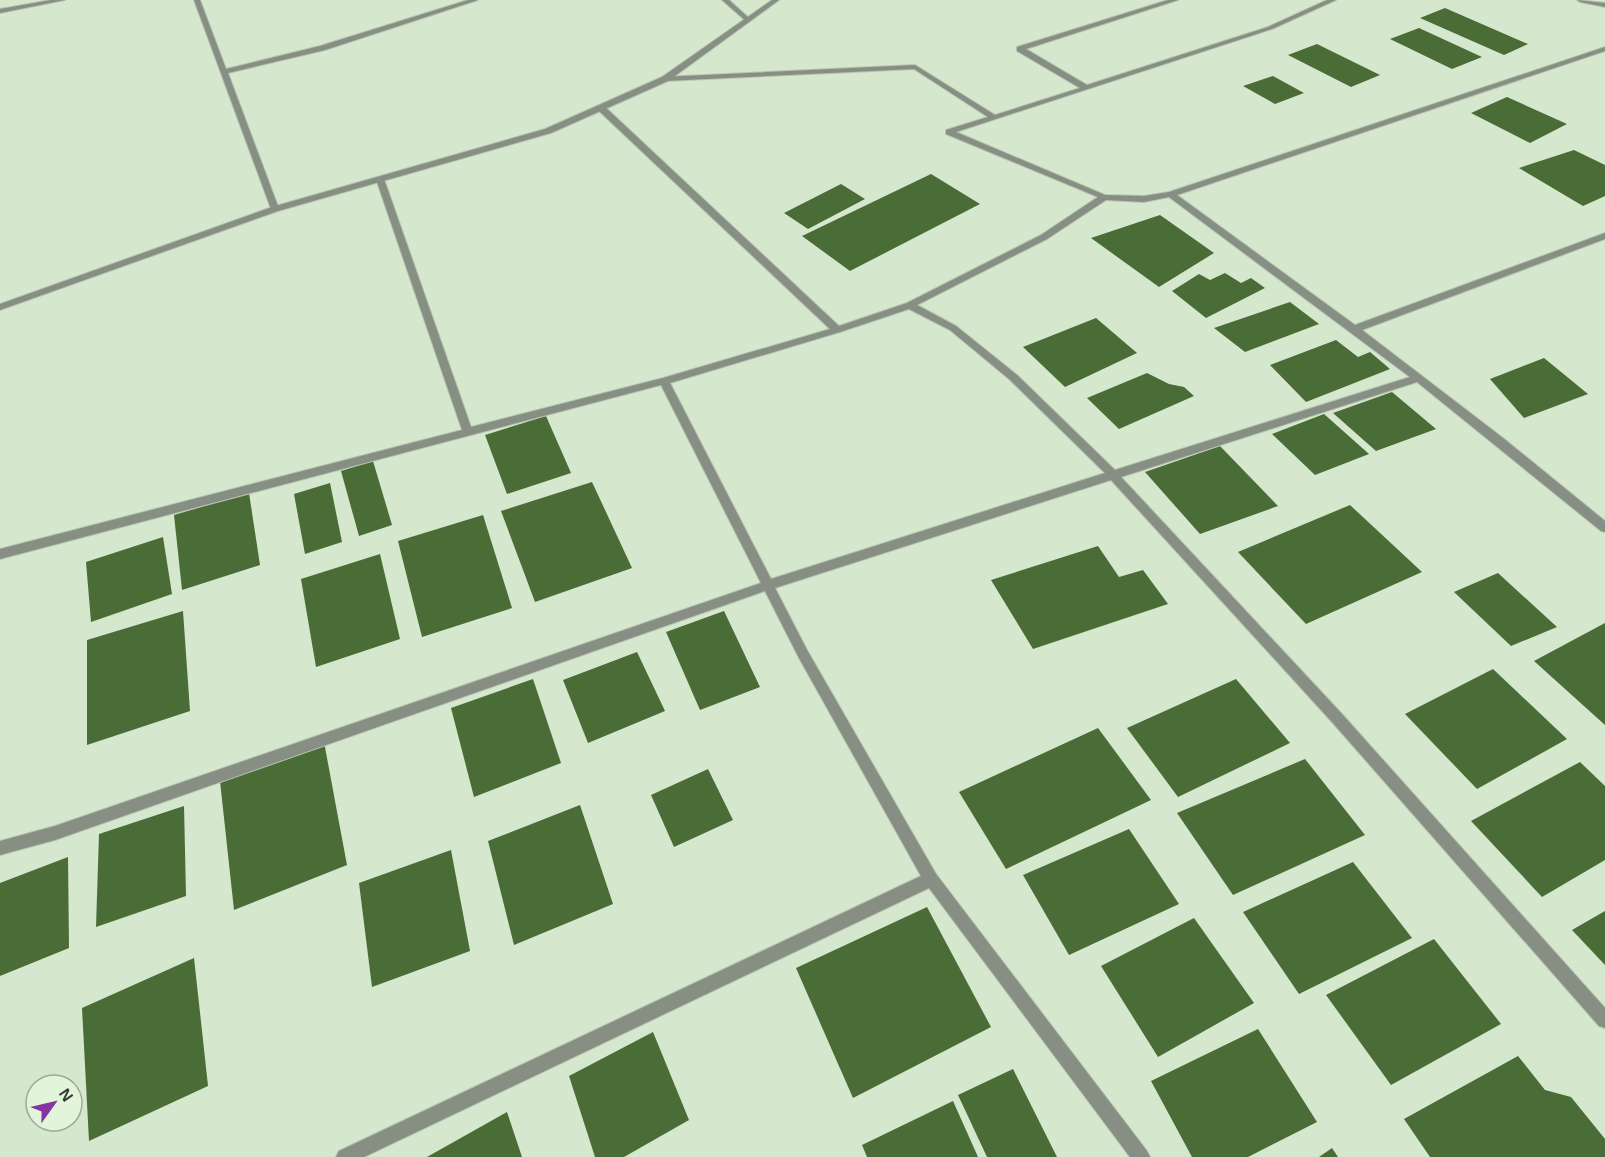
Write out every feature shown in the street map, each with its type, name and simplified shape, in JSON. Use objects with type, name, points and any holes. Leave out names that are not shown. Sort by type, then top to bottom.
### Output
[{"type":"street","points":[[0,11],[62,0]]},
{"type":"street","points":[[197,0],[275,209]]},
{"type":"street","points":[[224,72],[322,48],[475,0]]},
{"type":"street","points":[[725,0],[748,20]]},
{"type":"street","points":[[0,307],[275,209],[548,132],[665,79],[776,0]]},
{"type":"street","points":[[1086,88],[1020,49],[1175,0]]},
{"type":"street","points":[[1333,0],[1270,28],[949,132],[1104,197],[1144,199],[1171,194],[1605,49]]},
{"type":"street","points":[[1580,0],[1605,5]]},
{"type":"street","points":[[665,79],[915,67],[994,117]]},
{"type":"street","points":[[601,108],[837,330]]},
{"type":"street","points":[[380,179],[468,433]]},
{"type":"street","points":[[1171,194],[1354,329],[1605,528]]},
{"type":"street","points":[[0,554],[664,381],[837,330],[910,305],[1044,237],[1104,197]]},
{"type":"street","points":[[1354,329],[1605,236]]},
{"type":"street","points":[[910,305],[952,328],[1013,377],[1113,475],[1336,718],[1605,1020]]},
{"type":"street","points":[[0,848],[55,833],[768,585],[1417,378]]},
{"type":"street","points":[[664,381],[803,654],[931,879],[1141,1157]]},
{"type":"street","points":[[345,1157],[931,879]]},
{"type":"building","points":[[1445,8],[1528,44],[1504,55],[1420,18]]},
{"type":"building","points":[[1419,28],[1482,57],[1452,69],[1390,39]]},
{"type":"building","points":[[1317,44],[1380,75],[1351,87],[1288,55]]},
{"type":"building","points":[[1273,76],[1304,93],[1275,104],[1243,86]]},
{"type":"building","points":[[1507,97],[1567,124],[1530,143],[1471,113]]},
{"type":"building","points":[[1574,150],[1605,165],[1605,196],[1583,206],[1519,168]]},
{"type":"building","points":[[931,174],[980,204],[850,271],[802,236]]},
{"type":"building","points":[[841,184],[865,199],[808,229],[784,213]]},
{"type":"building","points":[[1160,215],[1214,253],[1159,287],[1091,238]]},
{"type":"building","points":[[1225,273],[1241,283],[1251,278],[1265,288],[1206,318],[1172,291],[1199,274],[1210,280]]},
{"type":"building","points":[[1290,302],[1319,324],[1245,352],[1214,328]]},
{"type":"building","points":[[1096,318],[1137,353],[1065,387],[1023,347]]},
{"type":"building","points":[[1336,340],[1358,357],[1370,352],[1390,369],[1306,402],[1270,365]]},
{"type":"building","points":[[1544,358],[1588,394],[1524,418],[1490,379]]},
{"type":"building","points":[[1147,373],[1169,384],[1184,387],[1194,396],[1119,429],[1087,398]]},
{"type":"building","points":[[1392,392],[1436,429],[1376,451],[1333,413]]},
{"type":"building","points":[[1324,414],[1369,454],[1315,475],[1272,434]]},
{"type":"building","points":[[546,416],[571,473],[507,494],[485,435]]},
{"type":"building","points":[[1220,446],[1278,506],[1200,534],[1145,472]]},
{"type":"building","points":[[373,461],[392,525],[359,536],[341,471]]},
{"type":"building","points":[[592,482],[632,568],[535,602],[501,511]]},
{"type":"building","points":[[330,483],[342,542],[305,554],[294,494]]},
{"type":"building","points":[[249,493],[260,565],[182,590],[174,515]]},
{"type":"building","points":[[1350,505],[1422,572],[1306,624],[1238,552]]},
{"type":"building","points":[[483,515],[512,608],[422,637],[398,541]]},
{"type":"building","points":[[163,537],[172,594],[91,622],[86,562]]},
{"type":"building","points":[[1098,546],[1119,577],[1143,570],[1168,604],[1033,649],[991,580]]},
{"type":"building","points":[[380,554],[400,639],[316,667],[301,579]]},
{"type":"building","points":[[1498,573],[1557,627],[1511,646],[1454,592]]},
{"type":"building","points":[[183,611],[190,711],[87,745],[87,640]]},
{"type":"building","points":[[724,611],[760,687],[700,710],[666,632]]},
{"type":"building","points":[[1605,623],[1605,725],[1534,661]]},
{"type":"building","points":[[637,652],[665,711],[588,743],[563,680]]},
{"type":"building","points":[[1493,669],[1567,739],[1477,789],[1405,714]]},
{"type":"building","points":[[533,679],[561,763],[474,797],[451,708]]},
{"type":"building","points":[[1236,679],[1290,743],[1178,797],[1127,728]]},
{"type":"building","points":[[1098,728],[1151,800],[1006,869],[959,792]]},
{"type":"building","points":[[324,742],[347,865],[234,910],[220,781]]},
{"type":"building","points":[[1305,759],[1365,835],[1233,895],[1177,813]]},
{"type":"building","points":[[1580,762],[1605,786],[1605,860],[1542,897],[1471,821]]},
{"type":"building","points":[[708,769],[733,820],[674,847],[651,795]]},
{"type":"building","points":[[580,805],[613,904],[514,945],[488,841]]},
{"type":"building","points":[[184,806],[186,896],[96,927],[99,834]]},
{"type":"building","points":[[1129,829],[1179,904],[1069,955],[1023,875]]},
{"type":"building","points":[[451,850],[470,951],[372,987],[359,883]]},
{"type":"building","points":[[68,857],[69,948],[0,976],[0,883]]},
{"type":"building","points":[[1353,862],[1412,938],[1299,994],[1243,912]]},
{"type":"building","points":[[927,907],[991,1027],[853,1098],[796,968]]},
{"type":"building","points":[[1605,911],[1605,965],[1572,930]]},
{"type":"building","points":[[1194,918],[1254,1003],[1158,1057],[1101,966]]},
{"type":"building","points":[[1434,939],[1501,1024],[1391,1085],[1326,995]]},
{"type":"building","points":[[194,958],[208,1086],[89,1141],[82,1008]]},
{"type":"building","points":[[1258,1029],[1317,1122],[1248,1157],[1192,1157],[1151,1081]]},
{"type":"building","points":[[653,1032],[689,1120],[624,1157],[595,1157],[569,1076]]},
{"type":"building","points":[[1518,1056],[1545,1090],[1571,1097],[1605,1139],[1605,1157],[1430,1157],[1404,1119]]},
{"type":"building","points":[[1013,1069],[1057,1157],[987,1157],[958,1095]]},
{"type":"building","points":[[953,1101],[978,1157],[867,1157],[862,1145]]},
{"type":"building","points":[[507,1112],[522,1157],[427,1157]]},
{"type":"building","points":[[1332,1148],[1338,1157],[1319,1157]]}]
